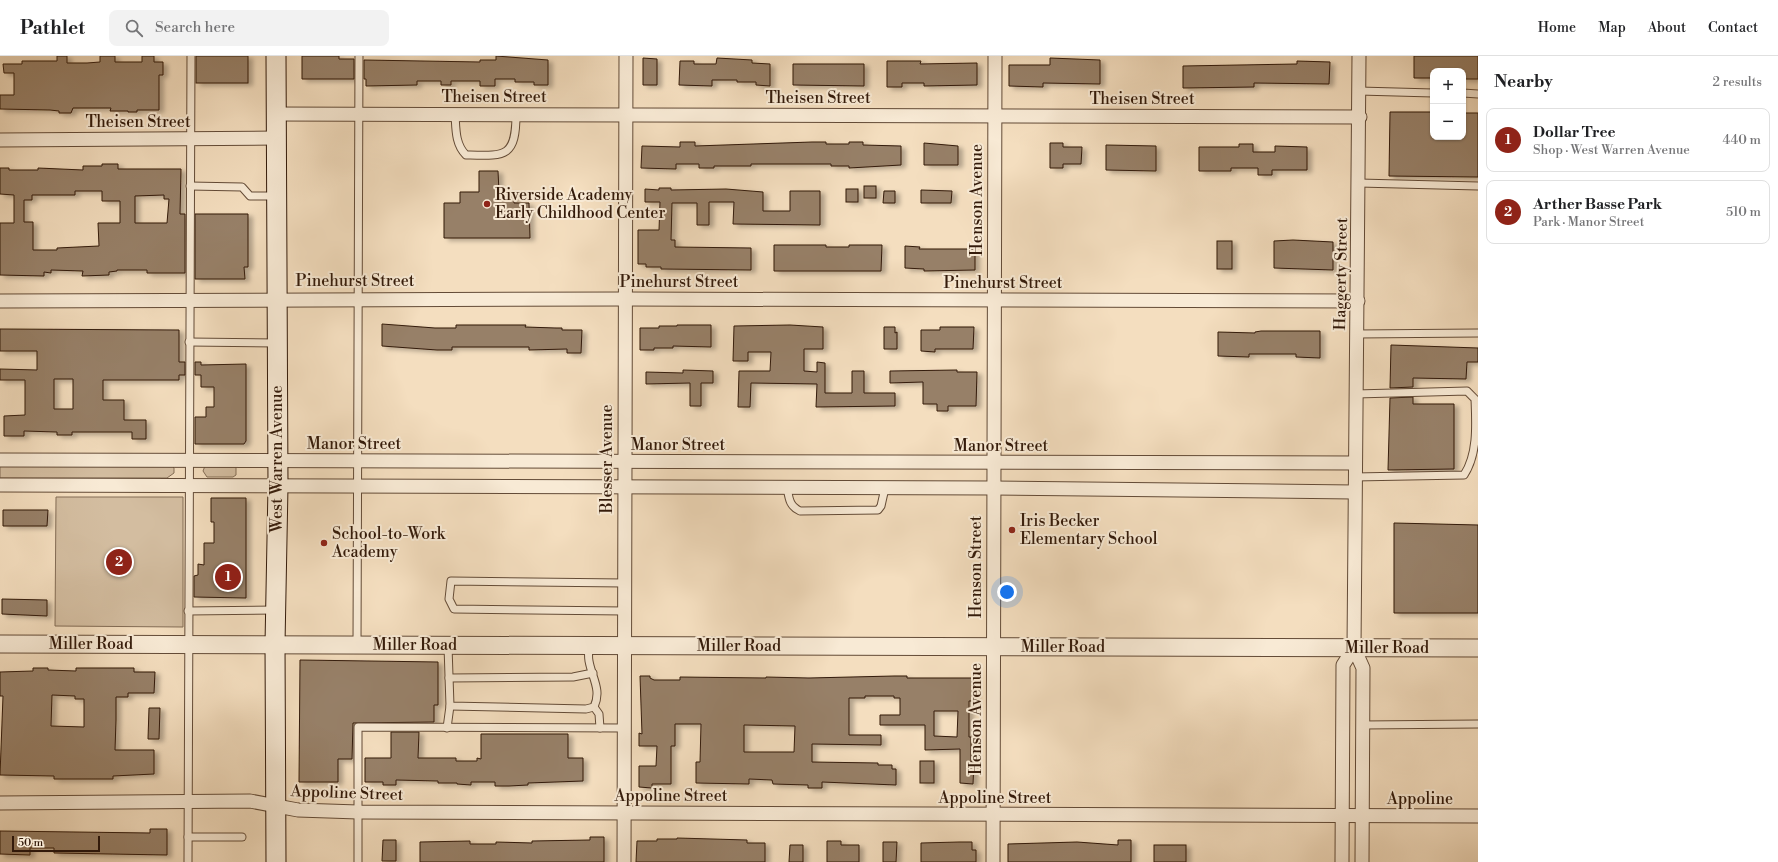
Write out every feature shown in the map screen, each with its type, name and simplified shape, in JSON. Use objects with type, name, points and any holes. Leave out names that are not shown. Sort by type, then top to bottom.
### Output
[{"type":"main road","name":"West Warren Avenue","points":[[276,56],[278,461],[276,610],[276,862]]},
{"type":"street","name":"Blesser Avenue","points":[[624,862],[626,56]]},
{"type":"street","name":"Henson Avenue","points":[[993,488],[995,56]]},
{"type":"street","name":"Haggerty Street","points":[[1354,648],[1354,477],[1358,334],[1360,117],[1359,56]]},
{"type":"street","name":"Theisen Street","points":[[276,114],[1360,117]]},
{"type":"street","name":"Theisen Street","points":[[0,140],[276,138]]},
{"type":"street","name":"Pinehurst Street","points":[[0,301],[277,298],[625,298],[1358,301]]},
{"type":"street","name":"Manor Street","points":[[0,460],[1355,463]]},
{"type":"street","points":[[0,485],[993,488],[1354,492]]},
{"type":"street","name":"Henson Street","points":[[993,488],[993,647]]},
{"type":"street","name":"Miller Road","points":[[0,644],[1478,648]]},
{"type":"street","name":"Henson Avenue","points":[[993,647],[993,862]]},
{"type":"street","points":[[1342,862],[1343,665],[1354,648]]},
{"type":"street","points":[[1354,648],[1363,668],[1362,862]]},
{"type":"street","points":[[1342,724],[1363,725]]},
{"type":"street","name":"Appoline Street","points":[[0,803],[250,801],[298,810],[358,812],[1362,816]]},
{"type":"street","name":"Appoline","points":[[1362,816],[1478,816]]},
{"type":"lane","points":[[188,862],[188,486],[191,56]]},
{"type":"lane","points":[[357,645],[359,486],[359,56]]},
{"type":"lane","points":[[1359,91],[1430,93]]},
{"type":"lane","points":[[1466,94],[1478,94]]},
{"type":"lane","points":[[455,114],[457,138],[461,150],[466,155],[496,156],[508,151],[514,144],[516,133],[516,114]]},
{"type":"lane","points":[[1359,183],[1478,186]]},
{"type":"lane","points":[[190,186],[242,187],[250,196],[276,196]]},
{"type":"lane","points":[[1358,334],[1478,333]]},
{"type":"lane","points":[[189,342],[277,343]]},
{"type":"lane","points":[[1354,477],[1464,475],[1471,465],[1477,431],[1475,399],[1467,391],[1356,394]]},
{"type":"lane","points":[[787,487],[790,503],[794,508],[808,511],[878,510],[881,506],[885,488]]},
{"type":"lane","points":[[624,583],[451,581],[449,599],[454,609],[624,611]]},
{"type":"lane","points":[[188,611],[276,610]]},
{"type":"lane","points":[[447,728],[450,706],[448,645]]},
{"type":"lane","points":[[588,645],[589,661],[597,687],[597,700],[594,707]]},
{"type":"lane","points":[[449,678],[573,678],[593,673]]},
{"type":"lane","points":[[450,706],[586,709],[594,707]]},
{"type":"lane","points":[[594,707],[599,714],[600,728]]},
{"type":"lane","points":[[1363,725],[1478,724]]},
{"type":"lane","points":[[358,862],[358,727],[624,728]]},
{"type":"lane","points":[[188,837],[242,837]]},
{"type":"shaded area","points":[[0,464],[171,465],[174,468],[174,473],[167,478],[0,478]]},
{"type":"shaded area","points":[[232,465],[236,467],[236,475],[233,477],[207,477],[203,471],[205,466]]},
{"type":"shaded area","points":[[56,497],[183,497],[183,627],[55,626]]},
{"type":"building","points":[[57,56],[67,56],[67,63],[87,63],[100,62],[100,56],[115,56],[115,62],[142,62],[142,56],[154,56],[154,62],[163,62],[163,75],[159,75],[159,110],[137,110],[137,112],[128,112],[110,111],[111,108],[73,108],[71,113],[59,113],[59,111],[50,110],[0,109],[0,95],[14,95],[14,73],[4,73],[3,64],[22,64],[22,61],[57,61]]},
{"type":"building","points":[[196,56],[248,56],[248,83],[196,83]]},
{"type":"building","points":[[302,56],[339,56],[339,59],[354,59],[354,79],[302,79]]},
{"type":"building","points":[[496,56],[548,60],[548,85],[534,85],[534,82],[515,82],[515,79],[495,79],[495,86],[480,86],[480,81],[451,81],[451,85],[441,85],[441,81],[417,81],[417,85],[366,86],[366,79],[364,79],[364,60],[480,62],[480,60],[496,60]]},
{"type":"building","points":[[1414,56],[1478,56],[1478,79],[1466,79],[1466,68],[1430,68],[1430,78],[1414,78]]},
{"type":"building","points":[[643,58],[657,59],[657,85],[643,85]]},
{"type":"building","points":[[717,58],[752,60],[752,63],[770,64],[770,86],[756,85],[756,82],[737,82],[737,80],[712,80],[712,86],[679,85],[680,61],[694,61],[694,64],[716,64]]},
{"type":"building","points":[[1050,58],[1100,60],[1100,84],[1043,83],[1043,87],[1009,86],[1009,65],[1050,65]]},
{"type":"building","points":[[887,61],[921,61],[920,64],[977,63],[977,85],[924,86],[924,83],[902,83],[902,87],[887,87]]},
{"type":"building","points":[[1297,61],[1330,62],[1329,84],[1254,83],[1254,87],[1183,88],[1183,66],[1297,64]]},
{"type":"building","points":[[793,64],[864,64],[864,86],[793,85]]},
{"type":"building","points":[[1390,112],[1430,112],[1430,140],[1466,140],[1466,113],[1478,113],[1478,177],[1389,176]]},
{"type":"building","points":[[680,142],[695,142],[695,146],[812,142],[826,142],[826,144],[849,144],[849,142],[863,142],[863,145],[901,146],[901,165],[849,168],[849,166],[831,166],[831,164],[751,164],[751,166],[714,166],[714,168],[699,168],[699,164],[676,164],[676,169],[641,168],[642,146],[680,147]]},
{"type":"building","points":[[924,143],[958,146],[958,165],[924,165]]},
{"type":"building","points":[[1050,143],[1063,143],[1063,147],[1082,147],[1081,164],[1063,164],[1063,168],[1050,168]]},
{"type":"building","points":[[1239,144],[1253,144],[1253,152],[1275,152],[1275,146],[1307,147],[1307,170],[1272,170],[1272,175],[1258,175],[1258,168],[1231,168],[1231,171],[1199,171],[1199,147],[1239,147]]},
{"type":"building","points":[[1106,145],[1156,146],[1156,171],[1106,170]]},
{"type":"building","points":[[102,164],[118,164],[118,169],[181,169],[180,214],[185,214],[185,273],[147,273],[147,270],[117,270],[109,272],[109,275],[82,276],[83,271],[51,270],[51,273],[44,272],[44,276],[0,275],[0,223],[14,223],[14,195],[0,194],[0,168],[9,168],[9,170],[38,170],[38,168],[83,170],[83,166],[102,166]],"holes":[[[75,191],[102,191],[102,201],[120,201],[120,223],[98,223],[99,246],[57,248],[57,250],[33,250],[33,222],[24,222],[24,200],[32,200],[32,195],[75,195]],[[164,195],[164,199],[169,199],[167,223],[135,223],[135,196]]]},
{"type":"building","points":[[479,171],[498,171],[499,192],[514,192],[514,203],[529,203],[530,238],[444,238],[444,203],[460,203],[460,192],[479,192]]},
{"type":"building","points":[[864,186],[876,186],[876,198],[864,198]]},
{"type":"building","points":[[659,188],[671,188],[671,190],[726,189],[763,192],[763,211],[790,211],[790,191],[820,191],[820,225],[733,224],[734,202],[709,202],[709,225],[697,225],[697,203],[672,203],[671,240],[675,240],[675,247],[751,248],[751,270],[661,269],[661,267],[646,267],[646,264],[638,264],[638,230],[659,230],[660,202],[645,202],[645,189],[659,190]]},
{"type":"building","points":[[846,189],[858,189],[858,202],[846,202]]},
{"type":"building","points":[[921,190],[952,191],[951,203],[921,203]]},
{"type":"building","points":[[884,191],[895,191],[895,203],[883,203]]},
{"type":"building","points":[[195,214],[248,214],[248,267],[244,267],[245,279],[195,279]]},
{"type":"building","points":[[1293,240],[1333,242],[1333,270],[1274,268],[1274,241]]},
{"type":"building","points":[[1217,241],[1232,241],[1232,269],[1217,269]]},
{"type":"building","points":[[774,245],[826,245],[826,247],[849,247],[849,245],[882,245],[881,271],[774,271]]},
{"type":"building","points":[[905,246],[920,247],[919,249],[975,249],[975,270],[924,271],[924,269],[905,268]]},
{"type":"building","points":[[382,324],[435,328],[456,328],[456,325],[526,325],[525,327],[582,330],[581,353],[567,353],[567,349],[529,350],[529,347],[452,347],[452,350],[437,350],[382,346]]},
{"type":"building","points":[[711,325],[711,347],[673,346],[673,348],[640,350],[640,328],[659,328],[659,326]]},
{"type":"building","points":[[790,325],[823,327],[823,349],[804,349],[804,371],[817,372],[817,362],[825,363],[825,393],[852,393],[852,371],[864,371],[864,393],[895,393],[895,406],[816,407],[817,384],[751,383],[750,407],[738,407],[739,371],[770,371],[771,352],[748,352],[748,361],[733,361],[734,326]]},
{"type":"building","points":[[884,327],[895,327],[895,333],[897,332],[897,349],[884,349]]},
{"type":"building","points":[[940,327],[974,327],[973,349],[935,349],[935,352],[921,351],[921,330],[940,330]]},
{"type":"building","points":[[0,329],[179,330],[179,362],[185,362],[185,375],[179,375],[179,380],[103,380],[103,400],[124,400],[124,420],[146,420],[146,439],[132,439],[132,432],[72,432],[72,435],[57,435],[57,432],[24,431],[24,436],[4,436],[4,416],[25,415],[25,380],[0,380],[0,369],[37,370],[37,351],[0,351]],"holes":[[[54,379],[73,379],[73,409],[54,409]]]},
{"type":"building","points":[[1261,331],[1320,331],[1320,358],[1296,357],[1296,354],[1249,354],[1249,357],[1218,356],[1218,332],[1255,333]]},
{"type":"building","points":[[1391,345],[1478,348],[1478,362],[1467,362],[1466,379],[1413,378],[1413,387],[1390,388]]},
{"type":"building","points":[[195,362],[201,362],[201,365],[246,364],[246,441],[244,444],[195,444],[195,417],[206,417],[206,407],[214,407],[214,387],[201,387],[201,375],[195,375]]},
{"type":"building","points":[[683,370],[713,371],[713,383],[701,383],[701,406],[690,406],[690,383],[646,384],[646,372],[683,373]]},
{"type":"building","points":[[957,370],[957,372],[977,372],[976,406],[948,406],[948,411],[937,411],[937,404],[923,404],[923,382],[890,383],[890,371]]},
{"type":"building","points":[[1413,397],[1413,404],[1454,404],[1454,469],[1388,470],[1390,398]]},
{"type":"building","points":[[211,498],[246,498],[246,598],[194,597],[194,576],[198,575],[198,564],[204,565],[204,543],[214,543],[214,522],[211,522]]},
{"type":"building","points":[[3,510],[48,510],[47,526],[3,526]]},
{"type":"building","points":[[1394,523],[1478,525],[1478,613],[1394,613]]},
{"type":"building","points":[[2,599],[47,600],[47,616],[2,614]]},
{"type":"building","points":[[300,660],[438,662],[438,705],[434,705],[434,722],[353,723],[352,759],[338,759],[338,782],[299,782]]},
{"type":"building","points":[[33,668],[76,671],[76,668],[134,668],[134,672],[155,672],[154,693],[128,693],[128,697],[116,697],[115,750],[154,750],[154,774],[113,776],[113,779],[54,779],[54,776],[0,775],[3,696],[0,696],[0,672],[33,671]],"holes":[[[52,695],[75,696],[75,699],[84,699],[84,727],[51,726]]]},
{"type":"building","points":[[640,676],[650,676],[650,678],[654,680],[680,680],[680,677],[809,678],[907,676],[907,678],[974,678],[974,701],[969,701],[971,762],[974,762],[973,784],[960,783],[960,749],[925,750],[925,725],[880,725],[880,715],[900,715],[900,698],[894,698],[894,696],[865,696],[865,698],[849,698],[849,735],[881,735],[881,745],[812,744],[812,762],[878,763],[878,765],[892,765],[892,769],[896,769],[896,785],[822,782],[822,788],[808,788],[808,785],[773,784],[772,780],[749,779],[749,784],[696,783],[696,762],[700,762],[701,724],[675,724],[675,746],[671,746],[671,784],[652,784],[652,788],[639,787],[639,766],[656,766],[657,746],[639,746],[639,733],[642,734]],"holes":[[[934,711],[958,711],[957,737],[934,736]],[[744,725],[795,726],[794,752],[744,752]]]},
{"type":"building","points":[[149,708],[160,708],[159,739],[148,739]]},
{"type":"building","points":[[391,732],[419,732],[418,758],[456,758],[456,761],[477,761],[477,758],[481,759],[481,734],[568,734],[568,758],[583,758],[583,781],[528,783],[528,785],[509,786],[495,786],[495,782],[471,782],[471,785],[438,783],[438,781],[396,780],[396,785],[383,785],[383,782],[365,782],[365,758],[391,758]]},
{"type":"building","points":[[920,761],[934,761],[934,783],[920,783]]},
{"type":"building","points":[[150,829],[167,829],[167,855],[54,853],[54,848],[30,848],[30,855],[0,854],[0,831],[150,833]]},
{"type":"building","points":[[590,837],[604,837],[604,862],[420,862],[420,842],[470,841],[470,844],[496,844],[496,842],[532,843],[532,841],[590,840]]},
{"type":"building","points":[[677,838],[747,840],[747,843],[765,843],[765,862],[636,862],[637,841],[657,841],[657,839]]},
{"type":"building","points":[[383,840],[396,840],[396,861],[382,861]]},
{"type":"building","points":[[1118,840],[1131,840],[1131,862],[1008,862],[1008,844],[1077,842],[1118,845]]},
{"type":"building","points":[[827,841],[841,841],[841,845],[859,845],[859,862],[827,862]]},
{"type":"building","points":[[883,842],[897,842],[896,862],[883,862]]},
{"type":"building","points":[[972,842],[972,850],[976,850],[976,862],[921,862],[921,843]]},
{"type":"building","points":[[790,845],[803,845],[803,862],[789,862]]},
{"type":"building","points":[[1154,845],[1186,845],[1186,862],[1154,862]]},
{"type":"place","name":"Riverside Academy Early Childhood Center","points":[[487,204]]},
{"type":"place","name":"Iris Becker Elementary School","points":[[1012,530]]},
{"type":"place","name":"School-to-Work Academy","points":[[324,543]]},
{"type":"place","name":"Arther Basse Park","points":[[119,562]]},
{"type":"place","name":"Dollar Tree","points":[[228,577]]}]
